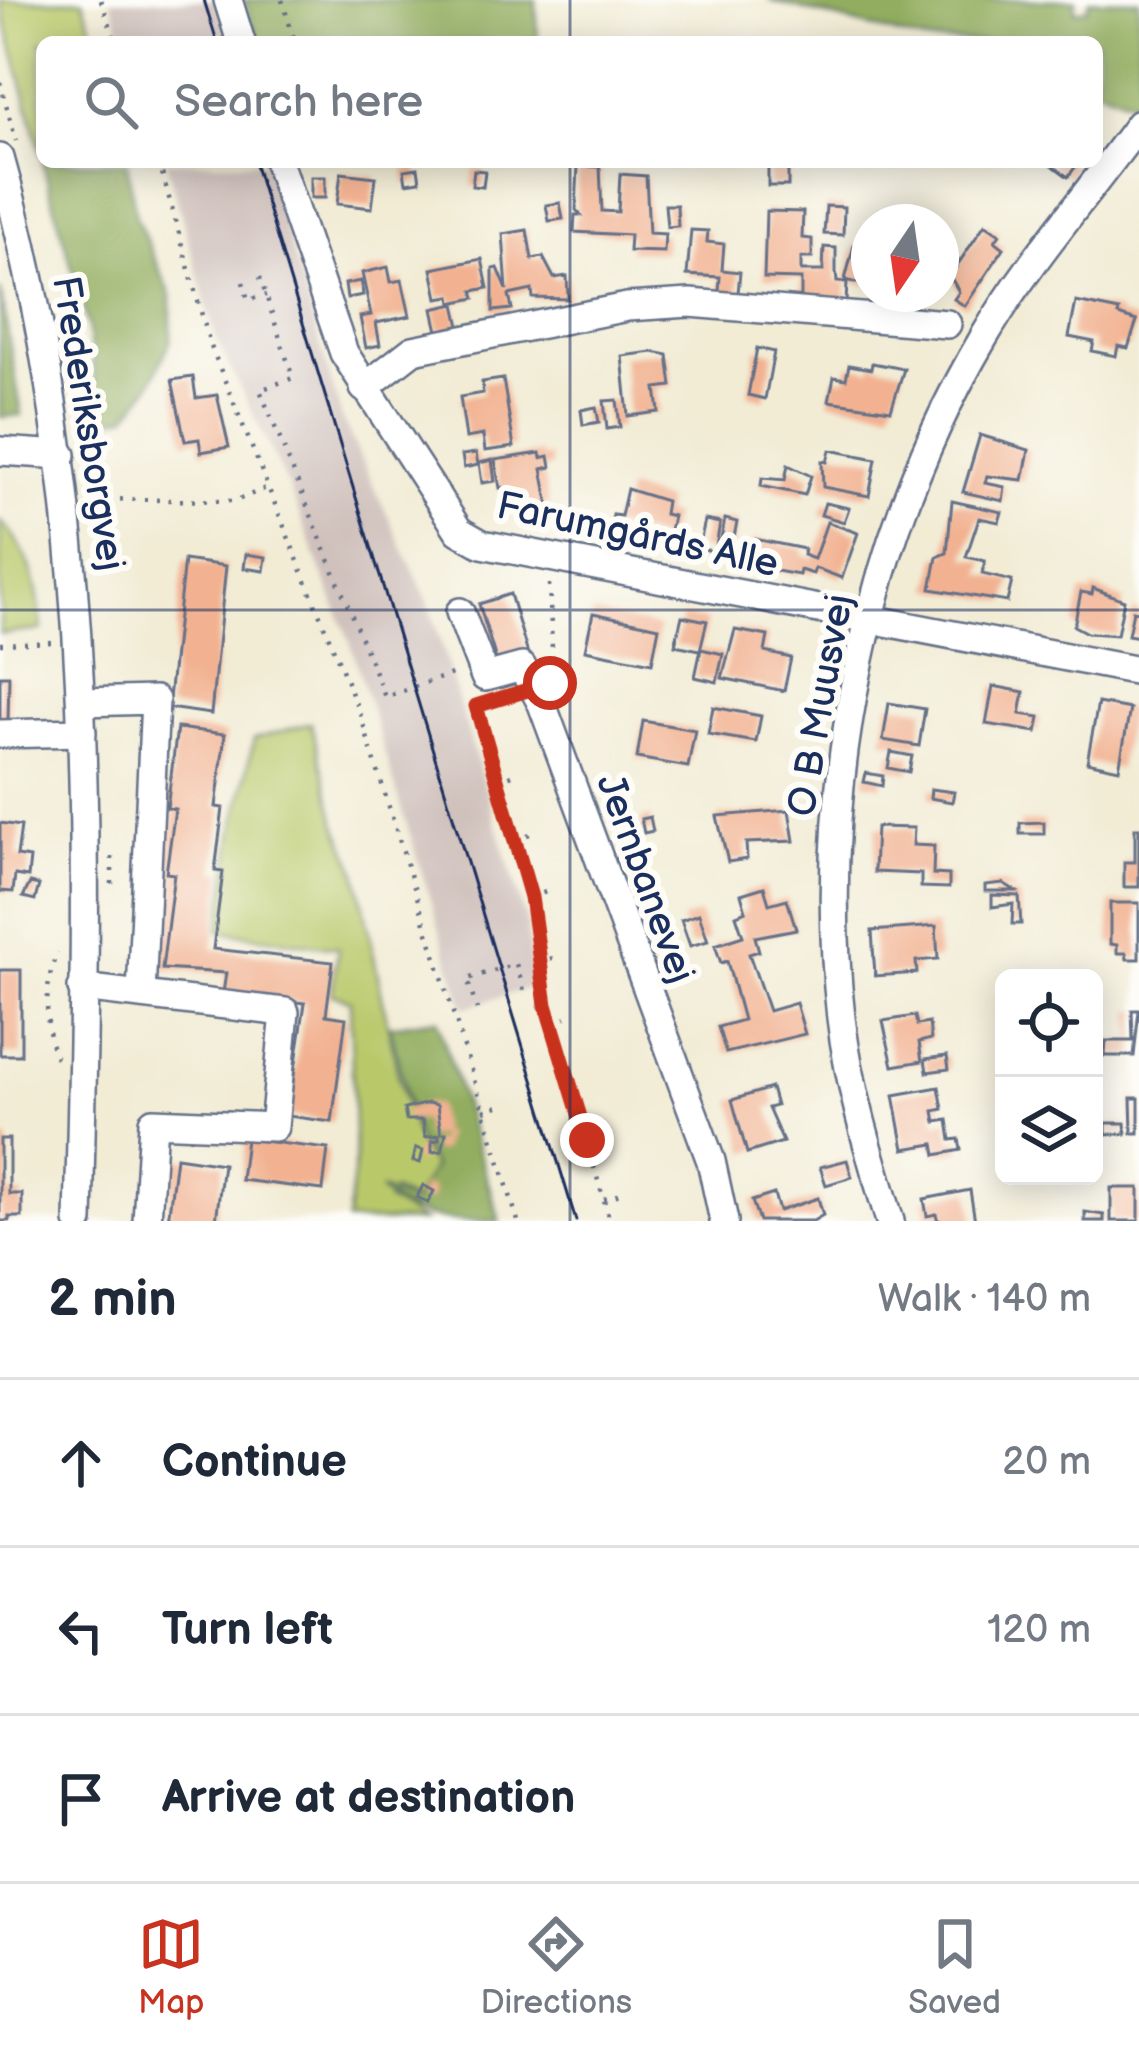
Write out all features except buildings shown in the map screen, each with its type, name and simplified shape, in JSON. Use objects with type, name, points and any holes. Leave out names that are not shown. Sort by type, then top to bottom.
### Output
[{"type":"street","points":[[228,0],[239,36]]},
{"type":"street","name":"O B Muusvej","points":[[890,1221],[856,1099],[834,942],[835,840],[868,620],[934,438],[985,335],[1139,124]]},
{"type":"street","name":"Frederiksborgvej","points":[[0,158],[34,296],[62,455],[79,640],[80,1221]]},
{"type":"street","name":"Farumgårds Alle","points":[[280,168],[317,284],[364,388],[443,514],[459,531],[482,544],[1139,671]]},
{"type":"street","points":[[364,388],[413,350],[627,307],[690,303],[947,325]]},
{"type":"street","points":[[0,451],[62,455]]},
{"type":"street","points":[[460,612],[485,676],[522,667],[533,688]]},
{"type":"street","name":"Jernbanevej","points":[[533,688],[711,1161],[724,1221]]},
{"type":"street","points":[[82,702],[155,700],[141,994]]},
{"type":"street","points":[[0,734],[82,732]]},
{"type":"street","points":[[82,988],[284,1012],[274,1127],[153,1122],[147,1221]]},
{"type":"path","points":[[101,0],[114,36]]},
{"type":"path","points":[[282,0],[293,36]]},
{"type":"path","points":[[161,168],[210,344],[360,714],[518,1221]]},
{"type":"path","points":[[260,277],[293,378],[260,389],[386,697],[480,664]]},
{"type":"path","points":[[243,282],[243,296],[248,300],[266,295]]},
{"type":"path","points":[[96,500],[235,501],[271,486]]},
{"type":"path","points":[[548,577],[554,673],[550,683],[476,706],[531,897],[542,1006],[554,1022],[610,1221]]},
{"type":"path","points":[[0,644],[79,640]]},
{"type":"path","points":[[482,723],[493,718]]},
{"type":"path","points":[[498,780],[515,774]]},
{"type":"path","points":[[516,839],[532,833]]},
{"type":"path","points":[[531,897],[546,892]]},
{"type":"path","points":[[538,961],[554,958]]},
{"type":"path","points":[[477,1010],[467,979],[516,964],[525,994]]},
{"type":"path","points":[[554,1022],[566,1017]]},
{"type":"path","points":[[571,1083],[582,1076]]},
{"type":"path","points":[[484,1111],[497,1106]]},
{"type":"path","points":[[587,1140],[602,1134]]},
{"type":"path","points":[[604,1199],[620,1194]]},
{"type":"shaded area","points":[[110,0],[216,0],[227,36],[123,36]]},
{"type":"shaded area","points":[[168,168],[267,168],[343,421],[428,601],[527,924],[532,987],[464,1008],[351,645],[285,479],[217,341]]},
{"type":"green space","points":[[0,0],[83,0],[95,36],[36,36],[36,135]]},
{"type":"green space","points":[[244,0],[536,0],[538,36],[257,36]]},
{"type":"green space","points":[[768,0],[1076,0],[1075,11],[1087,9],[1090,0],[1139,0],[1139,105],[1103,90],[1103,36],[903,36]]},
{"type":"green space","points":[[44,168],[128,168],[136,217],[171,295],[171,340],[149,388],[127,416],[107,420],[99,415],[88,326]]},
{"type":"green space","points":[[0,289],[22,415],[0,417]]},
{"type":"green space","points":[[0,521],[20,545],[32,571],[42,630],[0,634]]},
{"type":"green space","points":[[311,723],[336,822],[357,872],[399,1080],[417,1140],[434,1167],[413,1202],[393,1191],[387,1201],[423,1221],[347,1221],[355,1159],[350,1000],[332,994],[338,948],[220,931],[233,834],[254,739]]},
{"type":"green space","points":[[437,1019],[500,1221],[418,1213],[379,1190],[413,1202],[433,1167],[417,1140],[390,1026]]},
{"type":"tram line","points":[[204,0],[215,36]]},
{"type":"tram line","points":[[256,168],[576,1221]]},
{"type":"route","points":[[550,683],[476,706],[531,897],[546,1005],[587,1140]]}]
